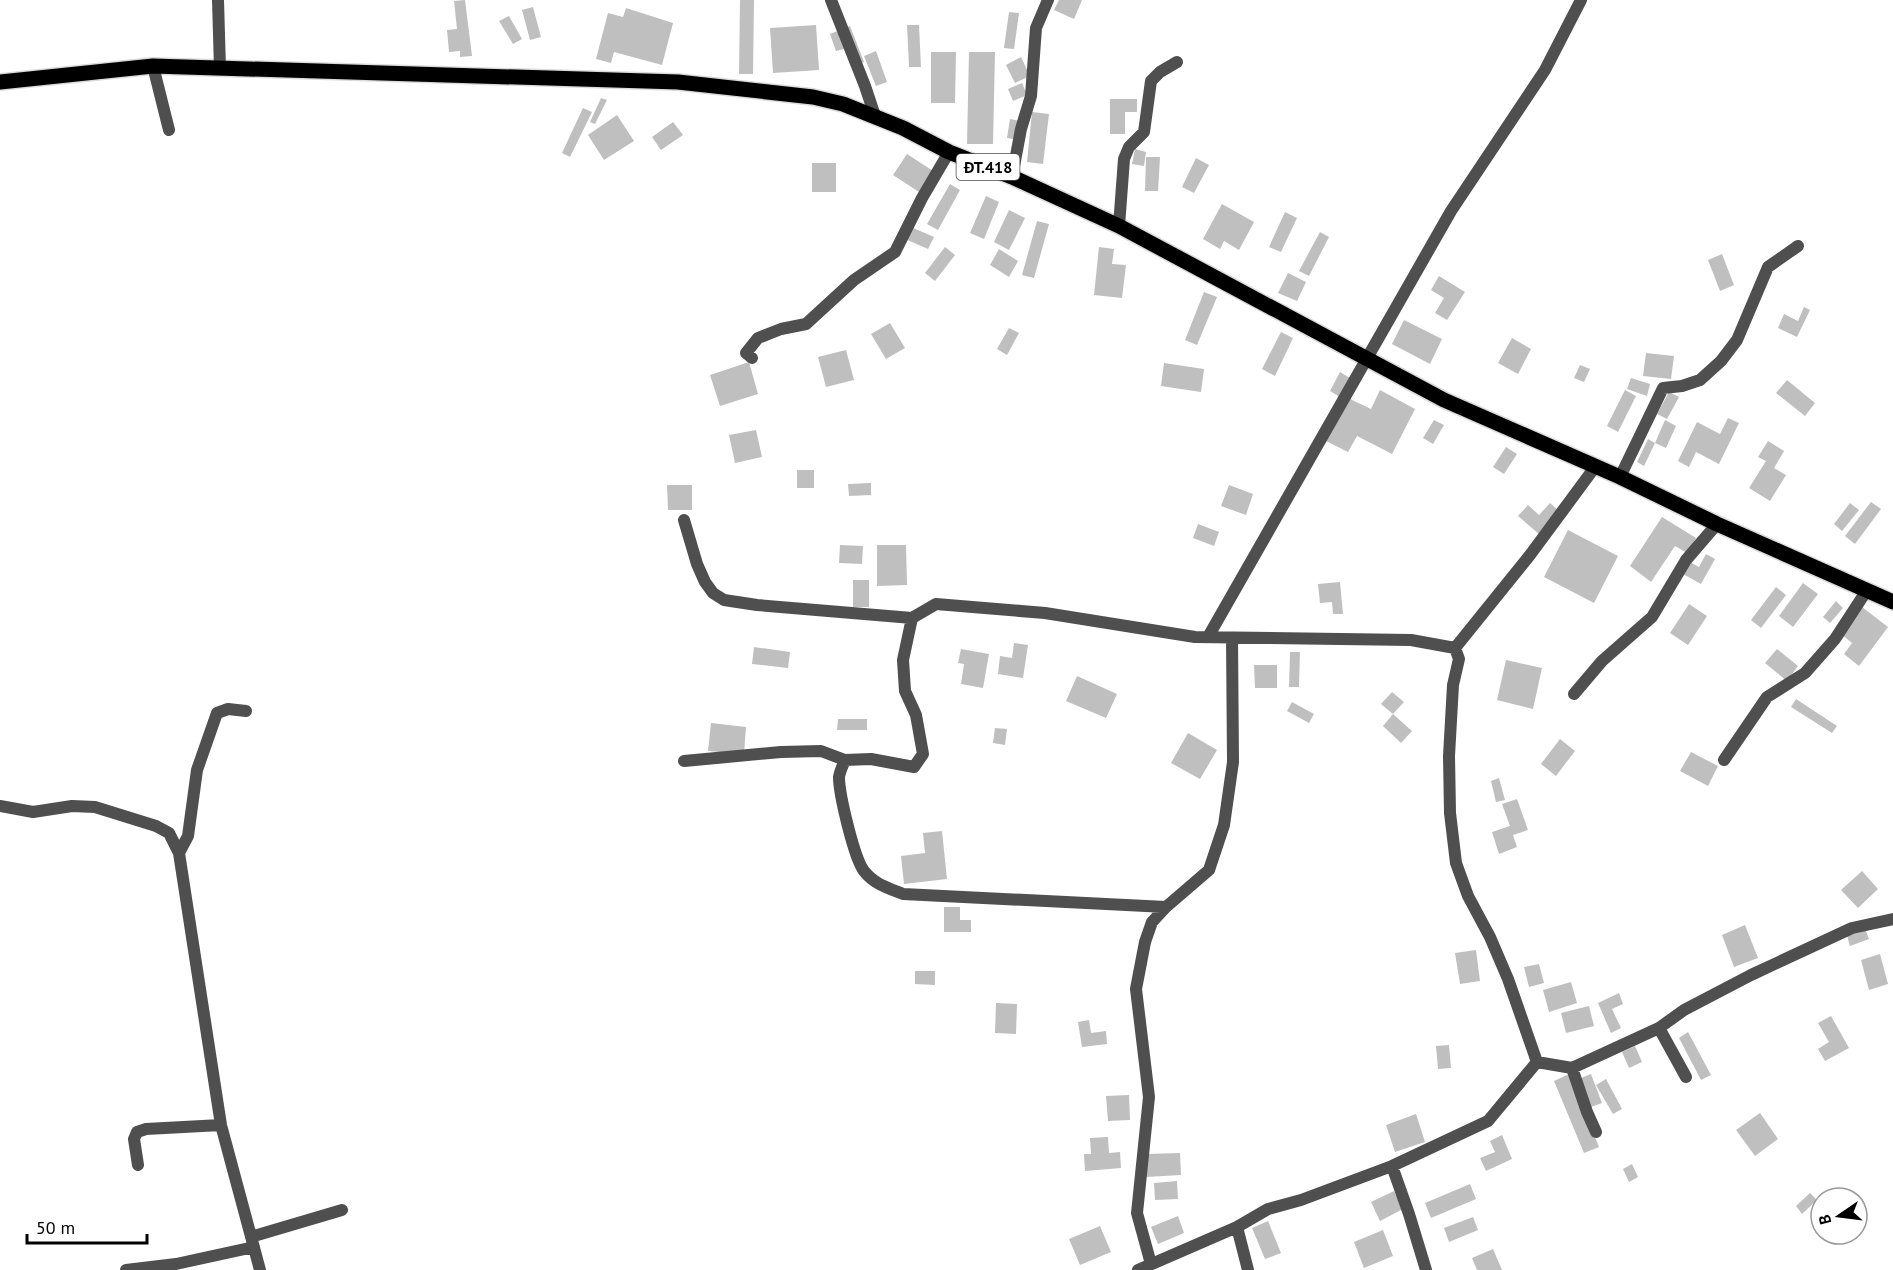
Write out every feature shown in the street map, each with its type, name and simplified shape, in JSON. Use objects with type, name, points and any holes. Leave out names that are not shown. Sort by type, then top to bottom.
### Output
[{"type":"main road","name":"ĐT.418","points":[[0,82],[153,66],[678,82],[813,97],[843,104],[875,116],[949,152],[1012,177],[1119,226],[1444,400],[1620,477],[1717,524],[1892,600]]},
{"type":"street","points":[[218,0],[220,69]]},
{"type":"street","points":[[831,0],[875,116]]},
{"type":"street","points":[[1012,177],[1021,129],[1031,96],[1036,28],[1048,0]]},
{"type":"street","points":[[1208,637],[1451,211],[1545,70],[1581,0]]},
{"type":"street","points":[[1119,226],[1124,159],[1128,147],[1144,132],[1151,81],[1160,72],[1177,62]]},
{"type":"street","points":[[153,66],[169,130]]},
{"type":"street","points":[[752,358],[746,353],[758,338],[781,329],[806,324],[854,280],[895,252],[922,198],[949,152]]},
{"type":"street","points":[[1620,477],[1663,388],[1682,386],[1700,380],[1721,361],[1737,340],[1768,267],[1797,246]]},
{"type":"street","points":[[1455,648],[1530,555],[1594,467]]},
{"type":"street","points":[[684,520],[697,564],[705,582],[713,593],[724,600],[757,605],[912,618],[936,604],[1045,613],[1195,637],[1411,640],[1455,648]]},
{"type":"street","points":[[1574,694],[1602,661],[1652,617],[1686,560],[1717,524]]},
{"type":"street","points":[[1724,760],[1767,697],[1805,674],[1834,639],[1868,590]]},
{"type":"street","points":[[684,761],[781,752],[821,751],[845,760],[871,759],[914,767],[923,754],[916,715],[904,691],[903,660],[912,618]]},
{"type":"street","points":[[1151,1264],[1137,1213],[1149,1097],[1136,989],[1145,942],[1152,922],[1209,870],[1224,825],[1233,762],[1232,638]]},
{"type":"street","points":[[1455,648],[1459,659],[1453,685],[1449,756],[1450,813],[1456,863],[1468,896],[1490,937],[1508,979],[1537,1062]]},
{"type":"street","points":[[179,853],[188,836],[197,770],[217,713],[228,709],[246,711]]},
{"type":"street","points":[[845,760],[840,783],[854,849],[864,870],[877,884],[903,894],[1166,907]]},
{"type":"street","points":[[0,806],[33,812],[72,806],[95,807],[169,833],[179,853],[221,1125],[260,1270]]},
{"type":"street","points":[[1537,1062],[1572,1068],[1659,1028],[1694,1005],[1751,975],[1852,928],[1893,919]]},
{"type":"street","points":[[1659,1028],[1686,1077]]},
{"type":"street","points":[[1138,1270],[1237,1227],[1268,1209],[1301,1200],[1392,1166],[1488,1121],[1537,1062]]},
{"type":"street","points":[[1572,1068],[1596,1132]]},
{"type":"street","points":[[138,1165],[134,1139],[137,1132],[146,1129],[221,1125]]},
{"type":"street","points":[[1392,1166],[1426,1270]]},
{"type":"street","points":[[126,1270],[176,1264],[252,1242],[342,1210]]},
{"type":"street","points":[[1237,1227],[1248,1270]]},
{"type":"building","points":[[465,0],[472,56],[460,57],[460,51],[449,52],[447,30],[457,29],[454,1]]},
{"type":"building","points":[[740,0],[754,0],[753,74],[739,74]]},
{"type":"building","points":[[1059,0],[1082,0],[1074,19],[1054,10]]},
{"type":"building","points":[[533,7],[541,37],[530,40],[522,10]]},
{"type":"building","points":[[626,8],[673,23],[662,65],[614,52],[611,63],[596,59],[608,13],[623,17]]},
{"type":"building","points":[[1009,12],[1019,13],[1014,49],[1004,48]]},
{"type":"building","points":[[509,16],[522,39],[513,44],[499,21]]},
{"type":"building","points":[[816,25],[819,70],[773,73],[770,28]]},
{"type":"building","points":[[907,25],[919,25],[921,67],[909,67]]},
{"type":"building","points":[[850,26],[864,62],[851,67],[844,49],[836,51],[830,34]]},
{"type":"building","points":[[876,51],[887,82],[876,86],[864,56]]},
{"type":"building","points":[[931,52],[956,52],[955,103],[931,103]]},
{"type":"building","points":[[969,52],[995,52],[993,144],[967,144]]},
{"type":"building","points":[[1021,57],[1030,76],[1015,83],[1006,65]]},
{"type":"building","points":[[1022,83],[1027,95],[1013,101],[1008,89]]},
{"type":"building","points":[[601,98],[607,100],[595,124],[590,122]]},
{"type":"building","points":[[1110,99],[1137,99],[1137,112],[1125,112],[1125,134],[1110,134]]},
{"type":"building","points":[[583,108],[592,112],[570,157],[562,153]]},
{"type":"building","points":[[1032,112],[1049,114],[1043,164],[1027,162]]},
{"type":"building","points":[[617,115],[634,141],[604,160],[588,135]]},
{"type":"building","points":[[1010,119],[1026,122],[1023,141],[1007,138]]},
{"type":"building","points":[[673,122],[683,135],[661,150],[652,137]]},
{"type":"building","points":[[1135,149],[1146,152],[1144,166],[1132,164]]},
{"type":"building","points":[[907,154],[933,171],[919,192],[893,175]]},
{"type":"building","points":[[1146,157],[1160,157],[1158,191],[1145,191]]},
{"type":"building","points":[[1196,158],[1209,165],[1194,193],[1182,187]]},
{"type":"building","points":[[812,163],[836,163],[836,192],[812,192]]},
{"type":"building","points":[[950,184],[960,190],[938,230],[927,224]]},
{"type":"building","points":[[986,196],[999,202],[984,239],[970,233]]},
{"type":"building","points":[[1222,204],[1254,222],[1239,250],[1224,241],[1220,249],[1203,239]]},
{"type":"building","points":[[1009,210],[1025,218],[1009,250],[994,242]]},
{"type":"building","points":[[1285,212],[1297,218],[1281,252],[1269,247]]},
{"type":"building","points":[[1037,221],[1049,224],[1034,278],[1022,275]]},
{"type":"building","points":[[911,227],[934,237],[928,249],[905,239]]},
{"type":"building","points":[[1320,232],[1329,237],[1309,276],[1299,271]]},
{"type":"building","points":[[945,247],[955,255],[935,281],[925,273]]},
{"type":"building","points":[[1099,247],[1114,249],[1112,264],[1126,265],[1122,298],[1094,295]]},
{"type":"building","points":[[999,249],[1018,261],[1009,277],[990,265]]},
{"type":"building","points":[[1722,254],[1734,285],[1720,291],[1708,260]]},
{"type":"building","points":[[1288,273],[1306,282],[1297,301],[1278,293]]},
{"type":"building","points":[[1439,276],[1465,292],[1447,320],[1435,313],[1444,298],[1431,290]]},
{"type":"building","points":[[1204,292],[1217,297],[1197,345],[1185,340]]},
{"type":"building","points":[[1804,307],[1810,310],[1797,337],[1778,328],[1784,314],[1798,321]]},
{"type":"building","points":[[1404,320],[1442,339],[1430,364],[1392,344]]},
{"type":"building","points":[[890,323],[905,348],[886,359],[871,334]]},
{"type":"building","points":[[1009,328],[1019,333],[1007,355],[997,349]]},
{"type":"building","points":[[1281,332],[1293,338],[1275,376],[1262,369]]},
{"type":"building","points":[[1512,338],[1531,349],[1518,374],[1498,363]]},
{"type":"building","points":[[846,350],[854,380],[826,387],[818,357]]},
{"type":"building","points":[[1646,353],[1674,356],[1671,379],[1643,376]]},
{"type":"building","points":[[749,362],[758,394],[720,406],[710,375]]},
{"type":"building","points":[[1164,363],[1204,369],[1201,392],[1161,386]]},
{"type":"building","points":[[1580,365],[1590,369],[1584,382],[1574,378]]},
{"type":"building","points":[[1340,372],[1350,378],[1340,397],[1330,391]]},
{"type":"building","points":[[1631,378],[1650,384],[1647,396],[1627,389]]},
{"type":"building","points":[[1787,380],[1815,403],[1805,416],[1776,393]]},
{"type":"building","points":[[1380,390],[1415,409],[1392,454],[1357,436],[1348,452],[1326,441],[1348,398],[1371,409]]},
{"type":"building","points":[[1625,390],[1636,396],[1618,432],[1607,426]]},
{"type":"building","points":[[1669,392],[1679,397],[1667,419],[1657,414]]},
{"type":"building","points":[[1728,418],[1739,423],[1719,464],[1696,452],[1689,467],[1678,461],[1697,422],[1720,434]]},
{"type":"building","points":[[1434,420],[1444,425],[1433,444],[1423,438]]},
{"type":"building","points":[[1665,420],[1676,426],[1666,448],[1655,443]]},
{"type":"building","points":[[756,430],[762,457],[735,463],[729,435]]},
{"type":"building","points":[[1648,439],[1655,443],[1644,466],[1637,462]]},
{"type":"building","points":[[1768,441],[1784,451],[1774,468],[1786,475],[1770,501],[1749,488],[1766,461],[1758,457]]},
{"type":"building","points":[[1506,447],[1517,454],[1504,474],[1493,467]]},
{"type":"building","points":[[797,470],[814,470],[814,488],[797,488]]},
{"type":"building","points":[[871,483],[871,495],[849,496],[848,484]]},
{"type":"building","points":[[667,485],[692,485],[692,510],[668,510]]},
{"type":"building","points":[[1229,485],[1253,494],[1246,515],[1221,506]]},
{"type":"building","points":[[1871,502],[1881,509],[1855,544],[1845,536]]},
{"type":"building","points":[[1550,503],[1559,511],[1539,534],[1518,516],[1528,505],[1539,515]]},
{"type":"building","points":[[1850,503],[1859,510],[1842,531],[1834,524]]},
{"type":"building","points":[[1662,517],[1696,538],[1687,553],[1675,546],[1651,582],[1630,566]]},
{"type":"building","points":[[1198,524],[1219,532],[1214,546],[1193,538]]},
{"type":"building","points":[[1568,530],[1618,556],[1594,603],[1544,577]]},
{"type":"building","points":[[840,545],[863,546],[862,564],[839,563]]},
{"type":"building","points":[[877,545],[906,545],[907,585],[877,586]]},
{"type":"building","points":[[1706,554],[1715,559],[1701,584],[1681,573],[1688,561],[1699,567]]},
{"type":"building","points":[[853,580],[869,580],[869,607],[853,607]]},
{"type":"building","points":[[1340,582],[1343,614],[1333,614],[1332,602],[1320,603],[1318,584]]},
{"type":"building","points":[[1803,583],[1818,594],[1793,627],[1779,616]]},
{"type":"building","points":[[1776,587],[1786,595],[1761,628],[1751,620]]},
{"type":"building","points":[[1836,601],[1843,608],[1830,623],[1823,617]]},
{"type":"building","points":[[1689,604],[1707,616],[1688,645],[1670,633]]},
{"type":"building","points":[[1862,607],[1888,627],[1859,666],[1844,654],[1852,643],[1841,634]]},
{"type":"building","points":[[1014,643],[1028,645],[1023,678],[998,674],[1000,656],[1012,658]]},
{"type":"building","points":[[754,647],[790,652],[788,668],[752,664]]},
{"type":"building","points":[[961,649],[989,654],[983,688],[961,684],[964,664],[958,663]]},
{"type":"building","points":[[1777,649],[1798,666],[1787,681],[1765,663]]},
{"type":"building","points":[[1290,652],[1300,652],[1299,687],[1289,687]]},
{"type":"building","points":[[1506,660],[1542,668],[1533,709],[1497,700]]},
{"type":"building","points":[[1254,665],[1277,665],[1277,688],[1255,688]]},
{"type":"building","points":[[1077,676],[1117,694],[1106,718],[1066,701]]},
{"type":"building","points":[[1392,692],[1404,702],[1393,714],[1381,704]]},
{"type":"building","points":[[1796,699],[1837,726],[1832,733],[1791,707]]},
{"type":"building","points":[[1292,702],[1314,714],[1309,723],[1287,711]]},
{"type":"building","points":[[1393,714],[1412,731],[1401,743],[1383,726]]},
{"type":"building","points":[[838,719],[867,719],[867,730],[837,730]]},
{"type":"building","points":[[711,723],[746,727],[744,754],[708,751]]},
{"type":"building","points":[[995,728],[1007,729],[1005,745],[993,743]]},
{"type":"building","points":[[1188,733],[1217,750],[1200,779],[1171,763]]},
{"type":"building","points":[[1560,739],[1575,751],[1556,776],[1541,764]]},
{"type":"building","points":[[1691,752],[1718,766],[1708,786],[1680,771]]},
{"type":"building","points":[[1499,778],[1505,800],[1496,802],[1491,781]]},
{"type":"building","points":[[1517,799],[1528,830],[1513,835],[1517,847],[1499,854],[1492,832],[1510,826],[1502,804]]},
{"type":"building","points":[[942,831],[947,879],[904,884],[901,856],[925,853],[923,833]]},
{"type":"building","points":[[1862,871],[1878,889],[1858,908],[1841,890]]},
{"type":"building","points":[[944,907],[960,907],[960,920],[971,920],[971,932],[944,932]]},
{"type":"building","points":[[1745,925],[1758,958],[1734,967],[1722,935]]},
{"type":"building","points":[[1864,926],[1869,939],[1850,946],[1846,932]]},
{"type":"building","points":[[1476,950],[1480,981],[1460,984],[1455,953]]},
{"type":"building","points":[[1880,954],[1888,984],[1869,990],[1861,960]]},
{"type":"building","points":[[1539,964],[1544,983],[1529,987],[1524,967]]},
{"type":"building","points":[[915,971],[935,971],[935,985],[915,984]]},
{"type":"building","points":[[1571,982],[1577,1003],[1549,1012],[1543,990]]},
{"type":"building","points":[[1619,993],[1623,1004],[1612,1009],[1621,1028],[1611,1033],[1598,1003]]},
{"type":"building","points":[[996,1003],[1017,1004],[1016,1034],[995,1033]]},
{"type":"building","points":[[1589,1006],[1594,1026],[1566,1033],[1561,1013]]},
{"type":"building","points":[[1831,1016],[1849,1048],[1825,1061],[1818,1049],[1829,1042],[1818,1023]]},
{"type":"building","points":[[1089,1020],[1091,1033],[1106,1031],[1107,1044],[1082,1047],[1078,1022]]},
{"type":"building","points":[[1688,1032],[1711,1075],[1701,1080],[1679,1038]]},
{"type":"building","points":[[1449,1045],[1451,1068],[1438,1069],[1436,1046]]},
{"type":"building","points":[[1635,1046],[1642,1062],[1629,1068],[1622,1052]]},
{"type":"building","points":[[1569,1074],[1599,1147],[1584,1153],[1554,1081]]},
{"type":"building","points":[[1591,1074],[1602,1103],[1591,1107],[1581,1078]]},
{"type":"building","points":[[1606,1079],[1622,1109],[1613,1114],[1596,1085]]},
{"type":"building","points":[[1129,1095],[1130,1120],[1108,1121],[1106,1096]]},
{"type":"building","points":[[1760,1113],[1778,1139],[1755,1156],[1736,1130]]},
{"type":"building","points":[[1416,1114],[1425,1142],[1395,1152],[1386,1125]]},
{"type":"building","points":[[1502,1135],[1512,1159],[1486,1171],[1480,1158],[1495,1152],[1490,1141]]},
{"type":"building","points":[[1108,1137],[1109,1153],[1120,1152],[1121,1168],[1085,1171],[1084,1154],[1091,1154],[1090,1138]]},
{"type":"building","points":[[1180,1153],[1181,1175],[1146,1177],[1145,1154]]},
{"type":"building","points":[[1632,1164],[1638,1177],[1629,1182],[1623,1169]]},
{"type":"building","points":[[1177,1181],[1178,1199],[1155,1200],[1154,1183]]},
{"type":"building","points":[[1470,1184],[1476,1199],[1431,1218],[1425,1203]]},
{"type":"building","points":[[1394,1191],[1403,1209],[1380,1221],[1371,1202]]},
{"type":"building","points":[[1809,1194],[1809,1207],[1802,1214],[1796,1206]]},
{"type":"building","points":[[1178,1216],[1184,1233],[1158,1244],[1151,1227]]},
{"type":"building","points":[[1473,1217],[1478,1230],[1449,1242],[1444,1228]]},
{"type":"building","points":[[1268,1221],[1281,1253],[1265,1259],[1252,1228]]},
{"type":"building","points":[[1100,1226],[1111,1252],[1080,1265],[1069,1239]]},
{"type":"building","points":[[1383,1230],[1393,1256],[1364,1268],[1354,1242]]},
{"type":"building","points":[[1493,1249],[1502,1270],[1477,1270],[1472,1258]]}]
